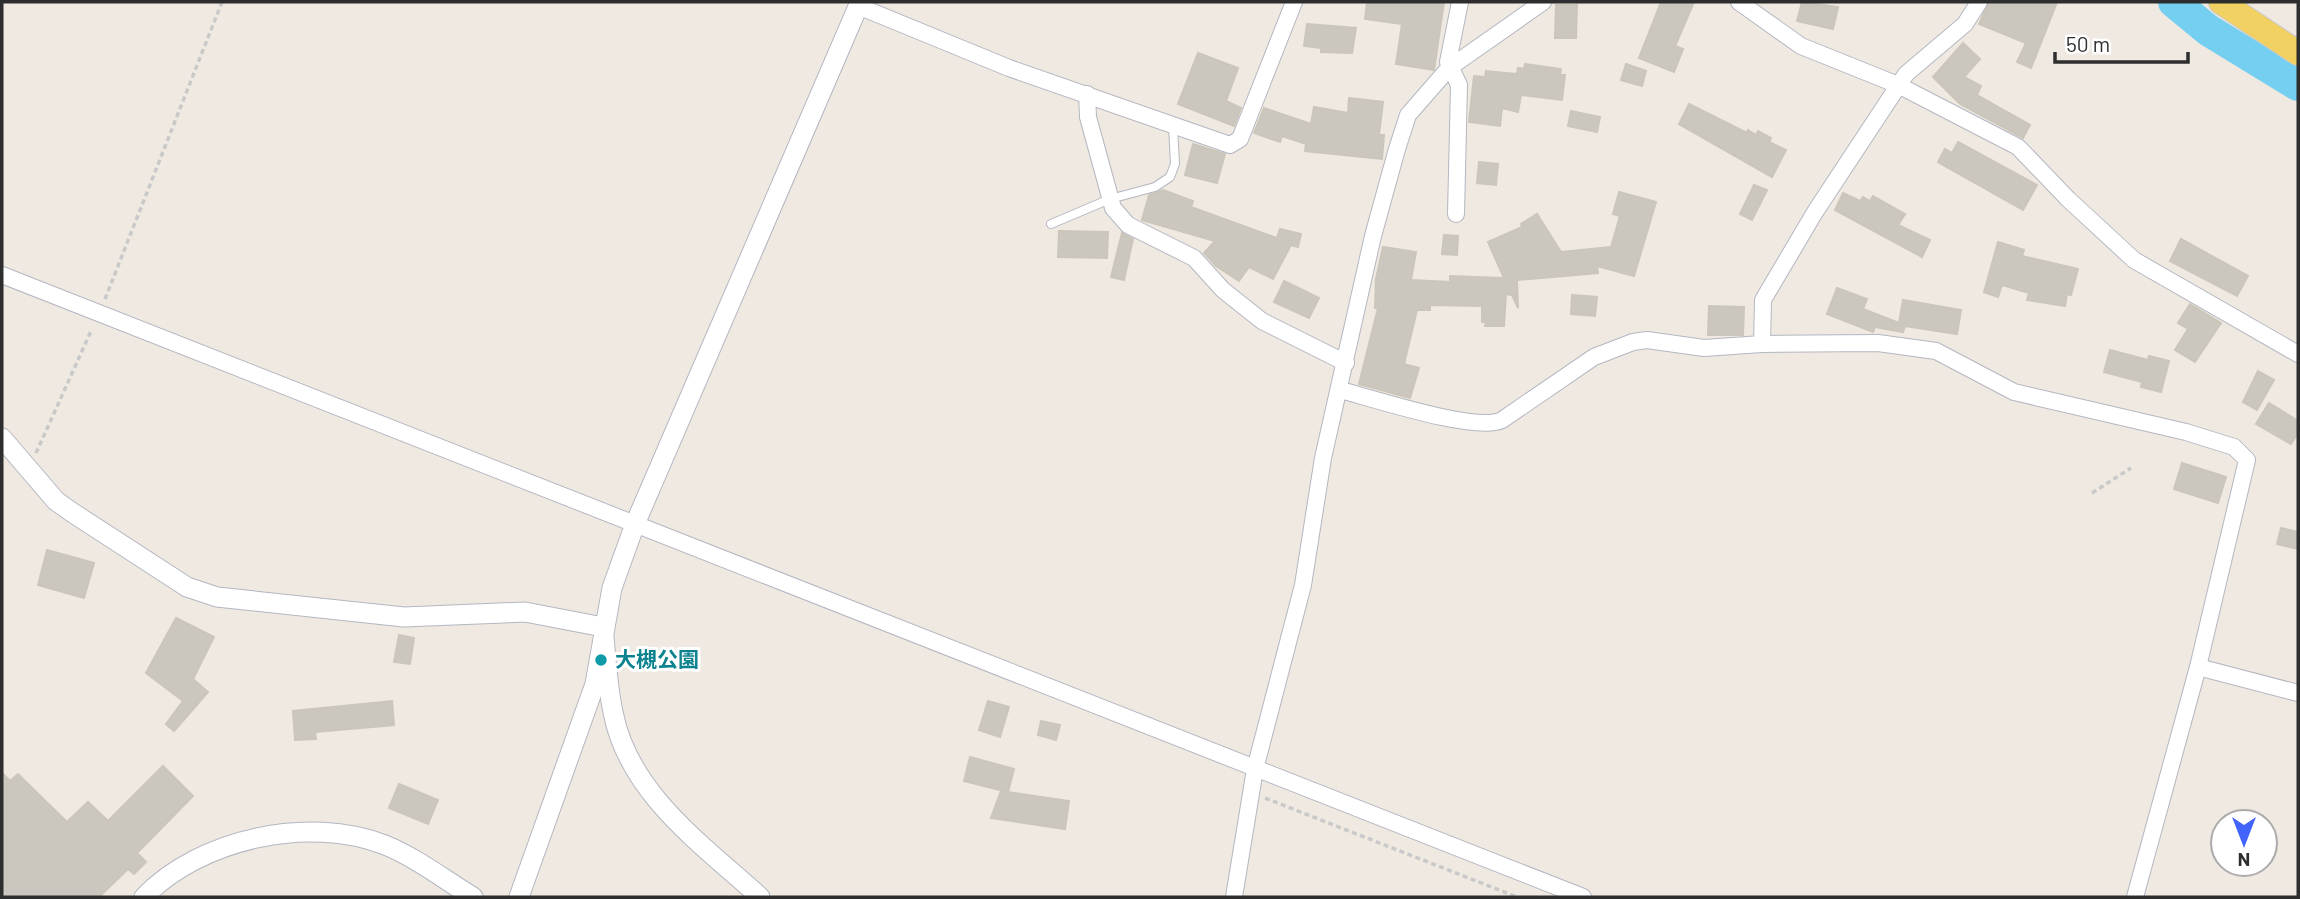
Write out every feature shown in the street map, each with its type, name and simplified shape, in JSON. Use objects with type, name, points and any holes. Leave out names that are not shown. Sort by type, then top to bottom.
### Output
[{"type":"main road","points":[[2221,2],[2298,53]]},
{"type":"street","points":[[519,897],[595,684],[612,588],[635,524],[859,4],[1009,68],[1230,145],[1240,139],[1294,2]]},
{"type":"street","points":[[1456,214],[1459,85],[1449,68],[1448,54],[1460,2]]},
{"type":"street","points":[[1234,897],[1255,769],[1303,585],[1324,458],[1373,236],[1408,115],[1449,68],[1543,2]]},
{"type":"street","points":[[1739,2],[1776,31],[1801,46],[1898,85],[2018,147],[2068,199],[2134,260],[2298,354]]},
{"type":"street","points":[[1762,344],[1763,300],[1815,212],[1912,67],[1972,17],[1979,2]]},
{"type":"street","points":[[1087,94],[1087,117],[1113,208],[1136,232],[1194,258],[1223,290],[1262,321],[1346,363]]},
{"type":"street","points":[[2,275],[1583,897]]},
{"type":"street","points":[[1340,390],[1465,422],[1490,425],[1502,420],[1594,357],[1615,347],[1647,340],[1704,348],[1762,344],[1878,343],[1922,348],[1945,355],[2014,392],[2186,432],[2234,447],[2247,460],[2198,667],[2135,897]]},
{"type":"street","points":[[2,438],[28,471],[73,513],[187,587],[217,597],[404,617],[525,612],[603,627]]},
{"type":"street","points":[[603,627],[613,714],[634,768],[667,813],[760,897]]},
{"type":"street","points":[[2198,667],[2298,693]]},
{"type":"street","points":[[144,897],[160,881],[195,859],[260,838],[318,832],[386,845],[473,897]]},
{"type":"lane","points":[[1051,225],[1110,199],[1149,189],[1170,177],[1175,164],[1173,126]]},
{"type":"path","points":[[28,471],[99,313],[222,2]]},
{"type":"path","points":[[2092,493],[2131,468]]},
{"type":"path","points":[[1251,793],[1517,897]]},
{"type":"building","points":[[1367,2],[1444,2],[1434,70],[1396,64],[1402,24],[1365,19]]},
{"type":"building","points":[[1661,2],[1694,2],[1675,46],[1683,49],[1674,72],[1639,58]]},
{"type":"building","points":[[1802,2],[1838,7],[1833,29],[1797,21]]},
{"type":"building","points":[[1989,2],[2057,2],[2031,68],[2017,62],[2026,43],[1979,24]]},
{"type":"building","points":[[1556,5],[1577,5],[1576,38],[1555,38]]},
{"type":"building","points":[[1307,24],[1356,28],[1352,53],[1321,52],[1321,48],[1304,46]]},
{"type":"building","points":[[1963,43],[1980,59],[1964,77],[1981,86],[1977,95],[2030,125],[2023,138],[1960,104],[1933,77]]},
{"type":"building","points":[[1198,53],[1238,68],[1226,101],[1241,108],[1234,126],[1178,104]]},
{"type":"building","points":[[1525,64],[1561,69],[1560,75],[1565,75],[1562,100],[1521,95],[1518,112],[1502,108],[1500,126],[1469,122],[1474,76],[1485,77],[1486,71],[1517,74],[1518,68],[1524,69]]},
{"type":"building","points":[[1626,64],[1646,71],[1642,86],[1621,80]]},
{"type":"building","points":[[1349,98],[1383,102],[1379,135],[1384,135],[1382,159],[1305,151],[1306,144],[1282,136],[1280,142],[1254,133],[1264,108],[1311,124],[1314,107],[1348,113]]},
{"type":"building","points":[[1689,104],[1747,133],[1748,130],[1756,135],[1758,131],[1771,138],[1769,142],[1786,150],[1772,177],[1679,124]]},
{"type":"building","points":[[1571,111],[1600,117],[1597,132],[1568,126]]},
{"type":"building","points":[[1958,142],[2037,185],[2023,210],[1938,162],[1945,149],[1952,153]]},
{"type":"building","points":[[1193,144],[1225,154],[1217,183],[1185,175]]},
{"type":"building","points":[[1479,162],[1498,164],[1496,185],[1477,183]]},
{"type":"building","points":[[1754,185],[1767,190],[1752,220],[1740,214]]},
{"type":"building","points":[[1163,190],[1193,201],[1191,207],[1277,238],[1280,229],[1301,234],[1298,247],[1291,245],[1273,279],[1249,267],[1239,281],[1216,266],[1204,253],[1215,241],[1142,220],[1149,195]]},
{"type":"building","points":[[1619,192],[1656,202],[1634,276],[1597,266],[1598,273],[1517,280],[1518,308],[1512,295],[1506,294],[1504,326],[1485,326],[1486,322],[1482,322],[1482,306],[1430,305],[1430,310],[1417,310],[1404,364],[1419,368],[1410,398],[1359,384],[1378,308],[1375,308],[1376,279],[1383,247],[1416,252],[1411,280],[1450,282],[1450,276],[1504,278],[1488,242],[1522,227],[1521,224],[1537,214],[1561,252],[1611,247],[1620,216],[1613,214]]},
{"type":"building","points":[[1843,193],[1860,201],[1863,197],[1870,201],[1873,196],[1905,214],[1898,225],[1930,240],[1922,257],[1835,210]]},
{"type":"building","points":[[1059,231],[1108,232],[1107,258],[1058,257]]},
{"type":"building","points":[[1122,233],[1133,239],[1124,280],[1111,277]]},
{"type":"building","points":[[1444,235],[1458,236],[1457,255],[1442,254]]},
{"type":"building","points":[[2181,239],[2248,276],[2237,296],[2170,261]]},
{"type":"building","points":[[1998,242],[2024,250],[2022,256],[2078,269],[2065,306],[2027,300],[2029,293],[2002,285],[1998,297],[1984,292]]},
{"type":"building","points":[[1284,281],[1319,298],[1309,318],[1274,302]]},
{"type":"building","points":[[1837,288],[1867,299],[1863,309],[1899,323],[1903,300],[1961,310],[1957,334],[1905,326],[1903,332],[1875,327],[1873,332],[1827,314]]},
{"type":"building","points":[[1572,295],[1597,297],[1595,316],[1571,314]]},
{"type":"building","points":[[2190,304],[2221,323],[2195,362],[2175,350],[2188,329],[2178,323]]},
{"type":"building","points":[[1709,306],[1744,307],[1743,335],[1708,335]]},
{"type":"building","points":[[2110,350],[2148,360],[2149,356],[2169,361],[2161,392],[2141,387],[2142,382],[2104,372]]},
{"type":"building","points":[[2258,371],[2274,380],[2257,410],[2243,402]]},
{"type":"building","points":[[2269,403],[2298,421],[2298,433],[2291,444],[2256,424]]},
{"type":"building","points":[[2182,463],[2226,477],[2218,503],[2174,489]]},
{"type":"building","points":[[2281,528],[2298,532],[2298,549],[2277,544]]},
{"type":"building","points":[[47,550],[94,563],[84,598],[38,585]]},
{"type":"building","points":[[176,618],[214,637],[193,679],[208,692],[174,731],[166,724],[183,701],[146,673]]},
{"type":"building","points":[[399,635],[414,638],[410,664],[394,662]]},
{"type":"building","points":[[392,701],[394,725],[315,732],[316,739],[295,740],[293,711]]},
{"type":"building","points":[[988,701],[1009,707],[1000,737],[979,730]]},
{"type":"building","points":[[1041,721],[1060,725],[1056,740],[1038,735]]},
{"type":"building","points":[[970,757],[1014,769],[1008,792],[964,781]]},
{"type":"building","points":[[163,766],[193,796],[137,853],[146,862],[134,874],[128,869],[99,897],[2,897],[2,773],[10,781],[18,774],[67,822],[88,802],[108,821]]},
{"type":"building","points":[[399,784],[438,800],[428,824],[389,808]]},
{"type":"building","points":[[1001,791],[1069,801],[1065,829],[991,818]]},
{"type":"waterway","points":[[2174,2],[2208,30],[2298,85]]},
{"type":"place","name":"大槻公園","points":[[601,660]]}]
